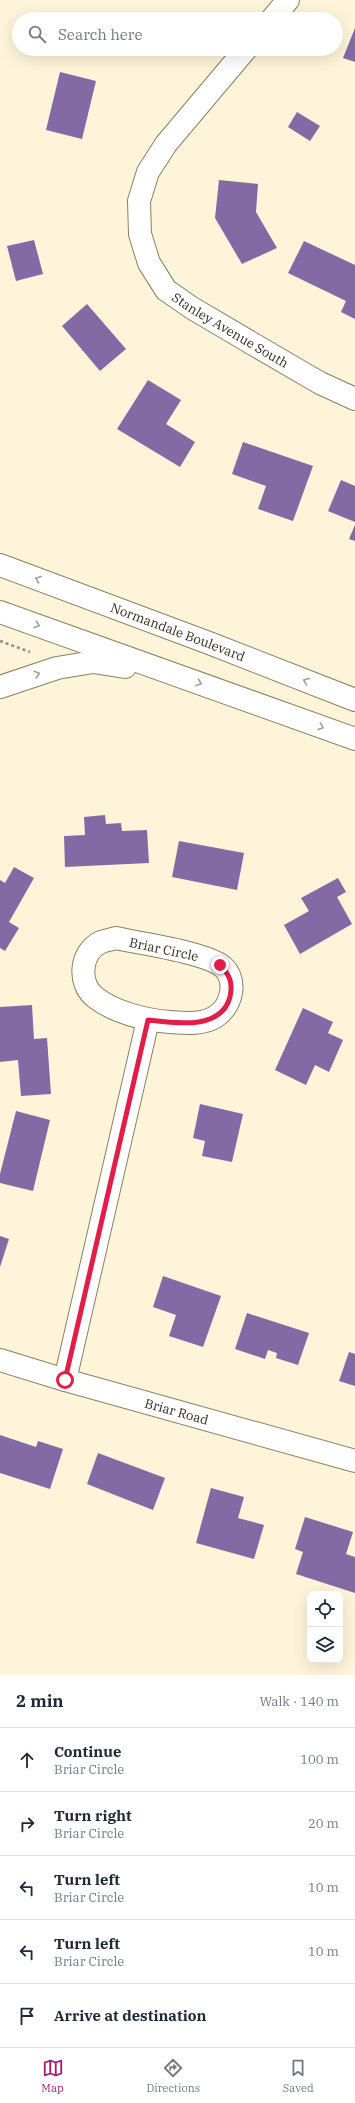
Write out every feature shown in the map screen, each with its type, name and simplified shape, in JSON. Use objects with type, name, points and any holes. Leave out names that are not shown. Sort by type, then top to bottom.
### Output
[{"type":"street","points":[[278,12],[288,0]]},
{"type":"street","name":"Stanley Avenue South","points":[[240,56],[166,144],[148,172],[139,201],[140,234],[149,262],[166,290],[192,308],[320,383],[355,399]]},
{"type":"street","name":"Normandale Boulevard","points":[[0,565],[209,643],[355,700]]},
{"type":"street","points":[[0,612],[355,739]]},
{"type":"street","points":[[0,687],[57,668],[93,662],[174,675]]},
{"type":"street","name":"Briar Circle","points":[[116,938],[204,957],[220,965],[230,975],[232,989],[228,1005],[215,1017],[197,1023],[148,1020],[122,1011],[96,998],[88,989],[83,978],[84,963],[90,951],[101,942],[116,938]]},
{"type":"street","points":[[65,1380],[148,1020]]},
{"type":"street","name":"Briar Road","points":[[0,1360],[65,1380],[355,1461]]},
{"type":"path","points":[[0,641],[41,656],[57,668]]},
{"type":"building","points":[[355,28],[355,62],[343,58]]},
{"type":"building","points":[[60,72],[96,81],[82,139],[46,130]]},
{"type":"building","points":[[297,112],[320,126],[310,141],[288,127]]},
{"type":"building","points":[[219,180],[258,184],[256,212],[277,248],[242,264],[215,218]]},
{"type":"building","points":[[34,240],[43,274],[16,281],[7,246]]},
{"type":"building","points":[[304,241],[355,265],[355,319],[341,312],[346,301],[288,273]]},
{"type":"building","points":[[87,304],[126,349],[100,371],[62,326]]},
{"type":"building","points":[[148,380],[181,400],[166,424],[195,442],[180,467],[117,429]]},
{"type":"building","points":[[243,442],[313,466],[293,521],[258,509],[266,486],[232,474]]},
{"type":"building","points":[[341,480],[355,486],[355,522],[328,511]]},
{"type":"building","points":[[355,525],[355,541],[349,539]]},
{"type":"building","points":[[105,815],[106,824],[121,823],[122,831],[147,830],[149,863],[65,867],[64,836],[85,835],[84,817]]},
{"type":"building","points":[[179,841],[244,853],[237,890],[172,877]]},
{"type":"building","points":[[14,867],[34,878],[9,922],[19,928],[5,951],[0,948],[0,880],[5,883]]},
{"type":"building","points":[[338,878],[346,892],[337,897],[352,924],[300,954],[284,925],[309,911],[301,898]]},
{"type":"building","points":[[32,1005],[34,1039],[47,1038],[51,1094],[21,1096],[18,1060],[0,1062],[0,1007]]},
{"type":"building","points":[[303,1008],[333,1022],[328,1033],[343,1040],[329,1072],[315,1065],[306,1085],[275,1070]]},
{"type":"building","points":[[200,1104],[243,1114],[232,1162],[202,1156],[205,1141],[193,1138]]},
{"type":"building","points":[[16,1111],[50,1120],[33,1191],[0,1183],[0,1174]]},
{"type":"building","points":[[0,1236],[9,1239],[0,1267]]},
{"type":"building","points":[[163,1276],[221,1296],[203,1347],[169,1336],[176,1315],[153,1307]]},
{"type":"building","points":[[247,1313],[309,1333],[298,1365],[276,1358],[277,1353],[268,1350],[265,1359],[235,1349]]},
{"type":"building","points":[[349,1352],[355,1354],[355,1386],[339,1381]]},
{"type":"building","points":[[0,1435],[36,1447],[38,1441],[63,1449],[50,1489],[0,1473]]},
{"type":"building","points":[[98,1453],[165,1478],[153,1510],[87,1484]]},
{"type":"building","points":[[211,1488],[244,1497],[238,1518],[264,1525],[254,1559],[196,1543]]},
{"type":"building","points":[[305,1517],[353,1532],[346,1554],[355,1557],[355,1593],[296,1574],[303,1552],[295,1549]]},
{"type":"route","points":[[65,1380],[148,1020],[197,1023],[215,1017],[228,1005],[232,989],[230,975],[220,965]]}]
